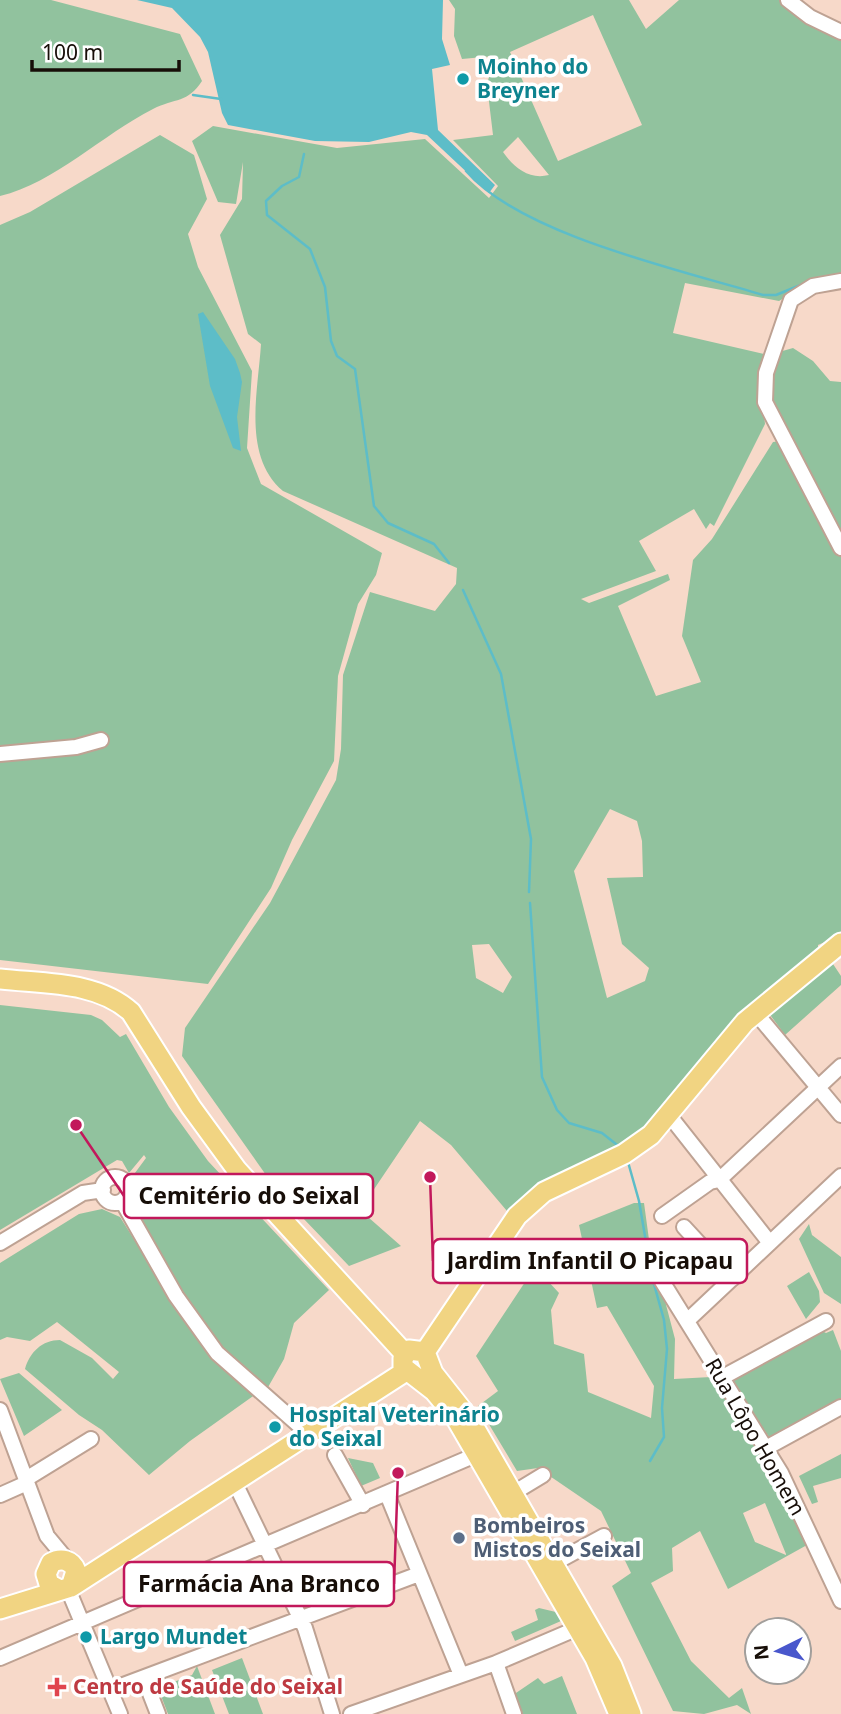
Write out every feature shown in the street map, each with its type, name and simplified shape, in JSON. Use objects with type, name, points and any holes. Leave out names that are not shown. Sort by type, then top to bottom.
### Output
[{"type":"main road","points":[[0,1609],[66,1589],[313,1433],[416,1364],[517,1216],[544,1192],[638,1145],[669,1115],[755,1012],[841,943]]},
{"type":"main road","points":[[0,979],[95,991],[120,1002],[131,1012],[191,1107],[237,1170],[331,1269],[345,1290]]},
{"type":"main road","points":[[0,990],[86,1000],[102,1004],[125,1020],[183,1114],[214,1157],[416,1364],[482,1452],[582,1626],[620,1714]]},
{"type":"main road","points":[[0,1598],[32,1587],[55,1561],[96,1564],[119,1557]]},
{"type":"main road","points":[[66,1589],[76,1576],[68,1561]]},
{"type":"main road","points":[[46,1572],[49,1584],[66,1589]]},
{"type":"main road","points":[[582,1626],[612,1666],[631,1714]]},
{"type":"street","points":[[788,0],[810,18],[841,32]]},
{"type":"street","points":[[841,281],[813,286],[791,300],[766,373],[765,402],[841,548]]},
{"type":"street","points":[[0,754],[76,747],[101,740]]},
{"type":"street","points":[[755,1012],[841,1115]]},
{"type":"street","points":[[662,1216],[710,1182],[719,1180],[841,1066]]},
{"type":"street","points":[[669,1115],[771,1243]]},
{"type":"street","points":[[687,1321],[841,1176]]},
{"type":"street","points":[[103,1190],[109,1179],[122,1179],[128,1191],[122,1201]]},
{"type":"street","points":[[103,1190],[107,1200],[122,1201]]},
{"type":"street","points":[[0,1243],[83,1193],[103,1190]]},
{"type":"street","points":[[122,1201],[176,1296],[217,1353],[313,1433]]},
{"type":"street","points":[[684,1227],[732,1279]]},
{"type":"street","name":"Rua Lôpo Homem","points":[[660,1278],[766,1448],[841,1601]]},
{"type":"street","points":[[723,1377],[826,1321]]},
{"type":"street","points":[[766,1448],[841,1407]]},
{"type":"street","points":[[0,1410],[47,1536],[68,1561]]},
{"type":"street","points":[[0,1495],[90,1438]]},
{"type":"street","points":[[0,1658],[482,1452]]},
{"type":"street","points":[[335,1454],[363,1505]]},
{"type":"street","points":[[507,1497],[543,1475]]},
{"type":"street","points":[[235,1483],[301,1620],[332,1714]]},
{"type":"street","points":[[387,1494],[461,1675]]},
{"type":"street","points":[[46,1572],[47,1536]]},
{"type":"street","points":[[548,1567],[604,1536]]},
{"type":"street","points":[[110,1690],[419,1574]]},
{"type":"street","points":[[66,1589],[120,1714]]},
{"type":"street","points":[[351,1714],[496,1663],[582,1626]]},
{"type":"street","points":[[496,1663],[514,1714]]},
{"type":"street","points":[[144,1678],[158,1714]]},
{"type":"green space","points":[[0,0],[51,0],[180,34],[202,81],[186,97],[134,119],[40,180],[0,196]]},
{"type":"green space","points":[[449,0],[629,0],[646,29],[679,0],[779,0],[841,39],[841,273],[802,287],[779,301],[685,283],[673,333],[764,354],[761,387],[765,424],[714,526],[710,523],[706,529],[694,509],[639,541],[656,571],[581,599],[589,603],[668,574],[670,580],[618,606],[656,696],[701,682],[682,636],[693,560],[712,539],[773,442],[781,441],[841,555],[841,935],[818,945],[818,949],[743,1014],[645,1130],[627,1144],[541,1184],[507,1211],[451,1145],[420,1121],[360,1210],[401,1246],[349,1266],[278,1192],[182,1056],[185,1028],[270,903],[336,780],[341,749],[343,675],[370,592],[435,611],[456,584],[457,568],[283,491],[270,477],[257,442],[256,402],[261,344],[248,334],[220,235],[242,199],[243,162],[236,204],[218,202],[192,141],[213,126],[337,148],[425,139],[489,198],[498,186],[453,140],[493,135],[487,85],[494,56],[462,59],[454,36],[455,9]],"holes":[[[593,15],[642,125],[558,161],[510,52]],[[518,137],[549,175],[529,174],[512,163],[503,152]],[[610,809],[637,821],[642,841],[643,877],[607,878],[622,944],[649,968],[645,981],[607,998],[574,871]],[[489,944],[512,977],[503,993],[476,978],[472,945]]]},
{"type":"green space","points":[[160,135],[194,155],[207,199],[188,234],[198,267],[252,371],[247,448],[261,484],[382,553],[376,575],[358,604],[338,676],[334,761],[292,840],[271,888],[208,984],[0,960],[0,225],[30,212]]},
{"type":"green space","points":[[793,348],[813,361],[830,381],[841,382],[841,536],[769,397],[772,369],[779,352]]},
{"type":"green space","points":[[831,961],[841,976],[841,985],[785,1035],[768,1012]]},
{"type":"green space","points":[[0,1005],[91,1015],[102,1020],[120,1037],[126,1034],[169,1107],[208,1161],[329,1290],[294,1323],[284,1359],[267,1389],[212,1344],[130,1206],[137,1191],[132,1177],[146,1158],[144,1155],[129,1173],[122,1161],[117,1160],[0,1230]]},
{"type":"green space","points":[[634,1203],[644,1203],[654,1276],[665,1301],[675,1339],[674,1379],[711,1377],[763,1454],[807,1545],[728,1589],[700,1531],[672,1548],[673,1571],[651,1583],[691,1661],[729,1698],[742,1688],[751,1714],[737,1705],[704,1714],[673,1711],[612,1586],[631,1573],[601,1511],[538,1468],[517,1471],[478,1406],[498,1391],[476,1356],[535,1267],[559,1293],[551,1310],[554,1344],[584,1354],[588,1392],[651,1418],[654,1386],[607,1306],[597,1308],[579,1225]],"holes":[[[765,1503],[786,1555],[755,1542],[743,1513]]]},
{"type":"green space","points":[[102,1209],[120,1217],[195,1336],[228,1372],[256,1394],[190,1441],[149,1475],[102,1430],[79,1415],[25,1369],[38,1348],[48,1342],[60,1340],[92,1358],[113,1379],[119,1372],[57,1322],[30,1341],[7,1337],[0,1340],[0,1263],[79,1214]]},
{"type":"green space","points":[[809,1224],[812,1235],[841,1257],[841,1304],[824,1293],[799,1239]]},
{"type":"green space","points":[[809,1272],[819,1291],[820,1302],[806,1319],[787,1286]]},
{"type":"green space","points":[[818,1329],[826,1333],[833,1330],[841,1351],[841,1400],[769,1437],[733,1383],[734,1378]]},
{"type":"green space","points":[[19,1373],[62,1410],[24,1436],[0,1379]]},
{"type":"green space","points":[[841,1454],[841,1478],[813,1486],[818,1502],[812,1504],[799,1476]]},
{"type":"green space","points":[[348,1458],[373,1463],[380,1478],[361,1486]]},
{"type":"green space","points":[[539,1608],[560,1613],[561,1621],[515,1641],[511,1632],[538,1620],[535,1610]]},
{"type":"green space","points":[[242,1658],[263,1714],[229,1714],[212,1670]]},
{"type":"green space","points":[[197,1666],[215,1714],[168,1714],[158,1688],[192,1675]]},
{"type":"green space","points":[[562,1676],[577,1714],[522,1714],[513,1695],[538,1678],[544,1684]]},
{"type":"water","points":[[137,0],[443,0],[442,39],[450,65],[432,69],[438,130],[495,185],[489,193],[427,135],[411,132],[369,142],[315,141],[228,125],[222,113],[208,52],[200,37],[172,8]]},
{"type":"water","points":[[203,312],[235,359],[240,373],[242,382],[237,417],[241,451],[233,448],[210,386],[198,314]]},
{"type":"waterway","points":[[193,95],[221,99]]},
{"type":"waterway","points":[[304,154],[299,177],[282,186],[266,201],[267,215],[310,249],[325,287],[331,341],[337,356],[355,369],[374,506],[388,523],[434,544],[449,563]]},
{"type":"waterway","points":[[466,171],[491,194],[524,214],[604,248],[763,295],[776,295],[803,284]]},
{"type":"waterway","points":[[463,590],[501,674],[531,839],[529,892]]},
{"type":"waterway","points":[[530,903],[542,1077],[557,1110],[569,1123],[602,1133],[621,1148]]},
{"type":"waterway","points":[[628,1162],[639,1201],[652,1277],[664,1320],[667,1349],[662,1408],[664,1437],[650,1461]]},
{"type":"place","name":"Moinho do Breyner","points":[[463,79]]},
{"type":"place","name":"Cemitério do Seixal","points":[[76,1125]]},
{"type":"place","name":"Jardim Infantil O Picapau","points":[[430,1177]]},
{"type":"place","name":"Hospital Veterinário do Seixal","points":[[275,1427]]},
{"type":"place","name":"Farmácia Ana Branco","points":[[398,1473]]},
{"type":"place","name":"Bombeiros Mistos do Seixal","points":[[459,1538]]},
{"type":"place","name":"Largo Mundet","points":[[86,1637]]},
{"type":"place","name":"Centro de Saúde do Seixal","points":[[57,1687]]}]
